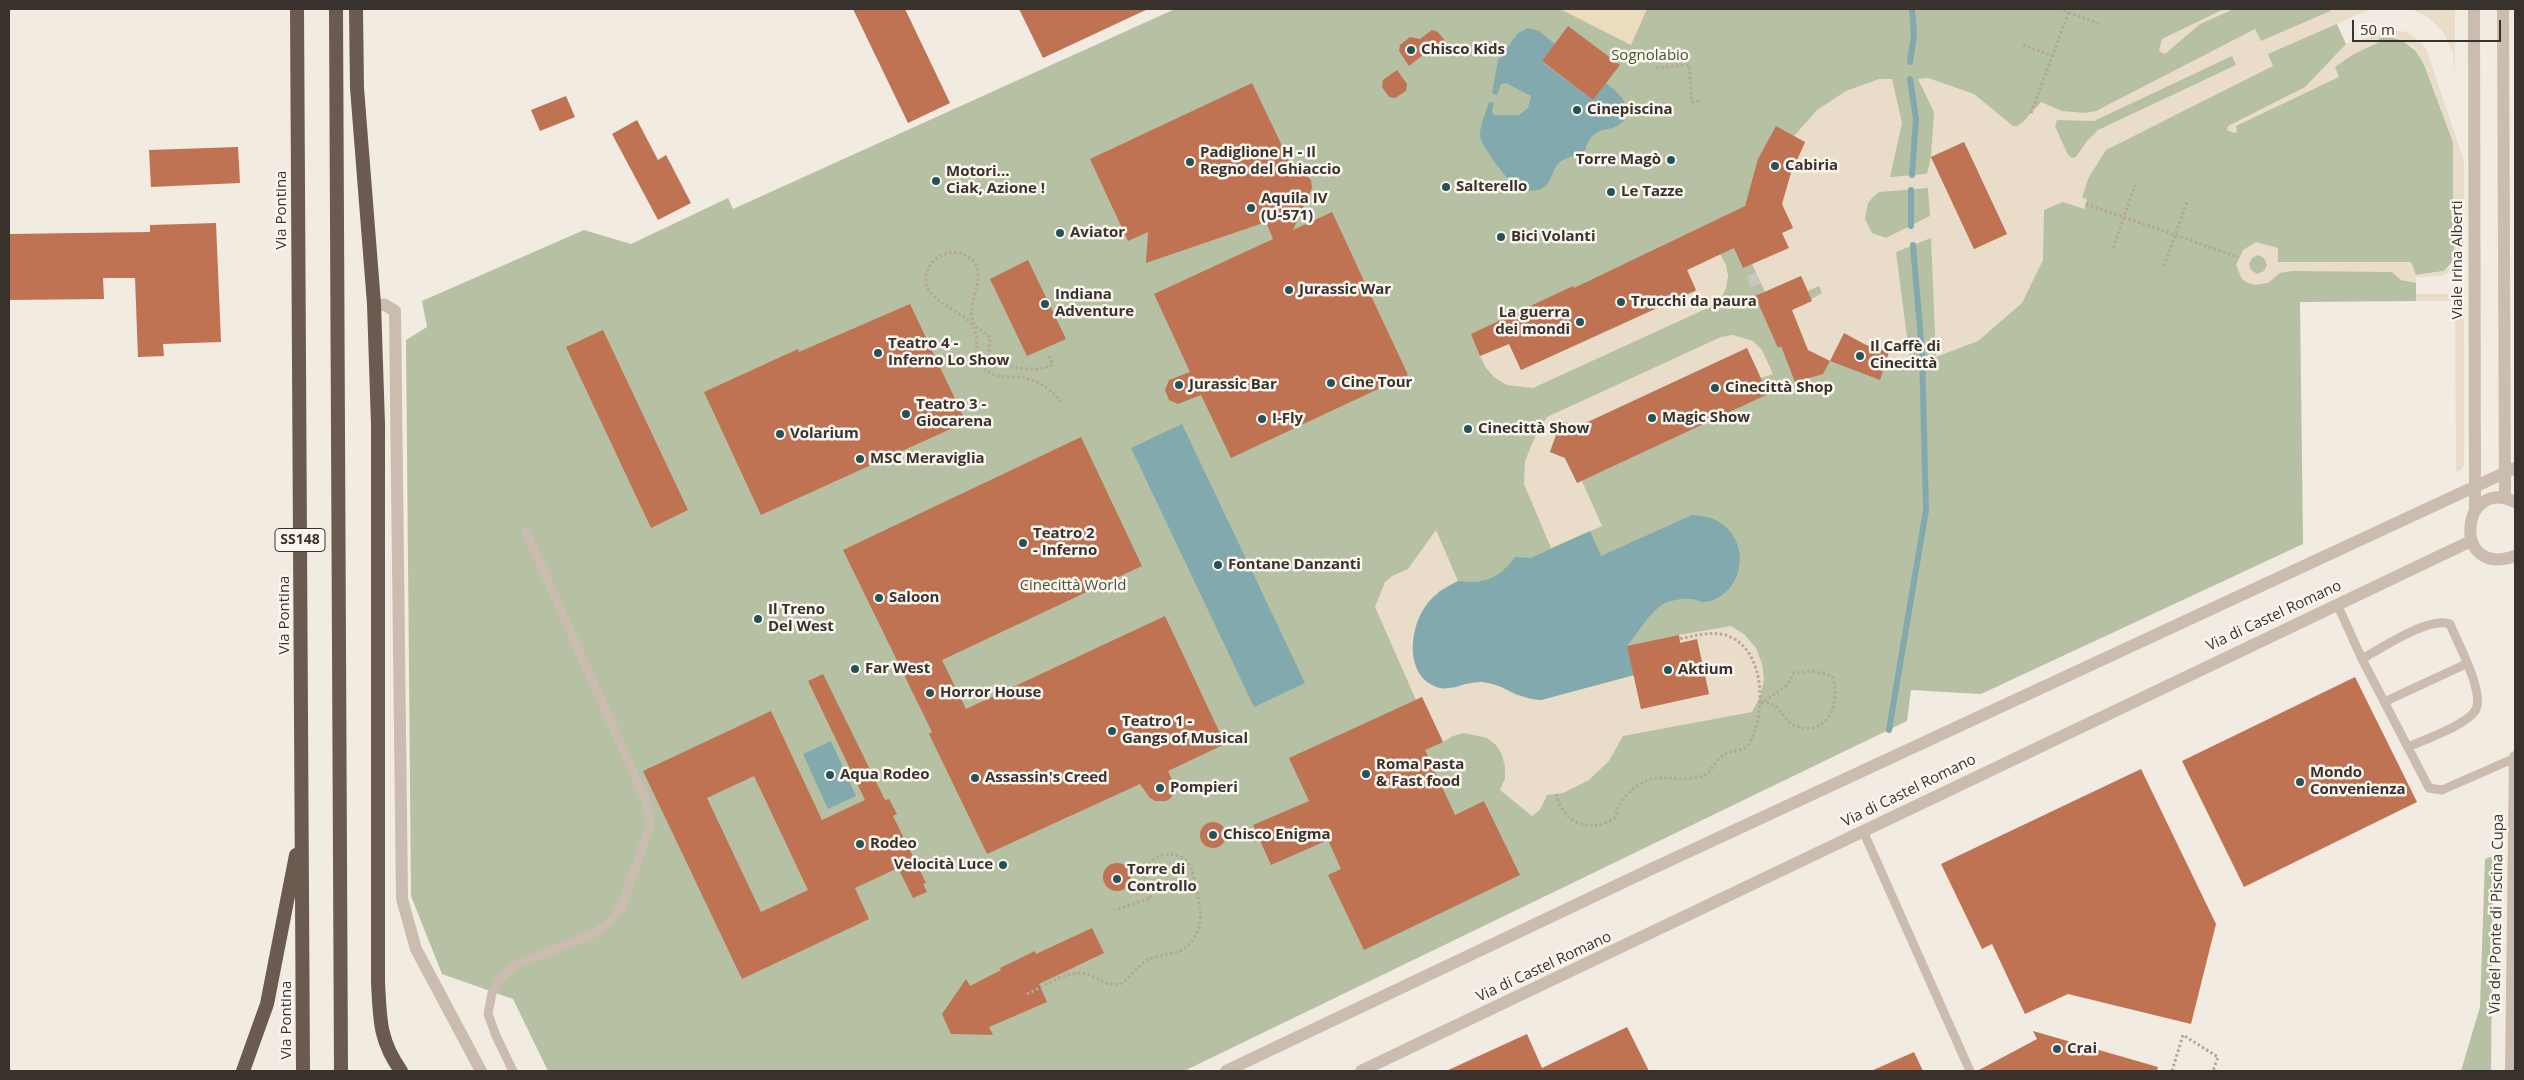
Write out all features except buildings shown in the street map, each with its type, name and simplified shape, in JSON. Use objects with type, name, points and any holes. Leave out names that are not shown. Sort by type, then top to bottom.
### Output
[{"type":"highway","name":"Via Pontina","points":[[297,9],[303,1071]]},
{"type":"highway","name":"SS148","points":[[336,9],[341,1071]]},
{"type":"highway","points":[[356,9],[357,88],[374,304],[378,424],[378,982],[381,1031],[392,1058],[401,1071]]},
{"type":"highway","points":[[243,1071],[267,1004],[302,825]]},
{"type":"street","name":"Viale Irina Alberti","points":[[2471,541],[2469,530],[2475,510],[2474,9]]},
{"type":"street","points":[[2475,510],[2488,500],[2512,500],[2503,9]]},
{"type":"street","points":[[374,304],[385,305],[396,311],[402,899],[416,949],[481,1071]]},
{"type":"street","points":[[1226,1071],[1647,871],[2511,470]]},
{"type":"street","points":[[2471,541],[2477,550],[2490,558],[2505,560],[2515,556]]},
{"type":"street","name":"Via di Castel Romano","points":[[1361,1071],[2471,541]]},
{"type":"street","name":"Via del Ponte di Piscina Cupa","points":[[2511,1071],[2515,757]]},
{"type":"lane","points":[[513,1071],[496,1036],[488,1014],[492,993],[500,978],[514,966],[590,935],[608,924],[621,908],[650,826],[648,803],[526,532]]},
{"type":"lane","points":[[2337,604],[2362,659],[2429,788],[2442,790],[2515,757]]},
{"type":"lane","points":[[2362,659],[2424,626],[2443,621],[2450,624],[2478,697],[2475,710],[2464,720],[2408,747]]},
{"type":"lane","points":[[2384,702],[2466,664]]},
{"type":"lane","points":[[1863,831],[1970,1071]]},
{"type":"path","points":[[2059,9],[2070,11],[2100,24]]},
{"type":"path","points":[[2031,113],[2070,11]]},
{"type":"path","points":[[2023,45],[2053,56]]},
{"type":"path","points":[[1656,68],[1689,65],[1692,102],[1700,101]]},
{"type":"path","points":[[2113,248],[2135,185]]},
{"type":"path","points":[[2164,266],[2187,202]]},
{"type":"path","points":[[2086,204],[2238,257]]},
{"type":"path","points":[[1050,356],[1053,364],[1048,367],[1032,369],[1006,365],[989,356],[990,337],[978,329],[972,321],[972,311],[979,280],[973,261],[966,255],[950,252],[934,260],[926,276],[926,284],[936,298],[949,309],[969,320],[976,332],[976,355],[984,369],[1000,377],[1024,377],[1040,382],[1053,391],[1063,404]]},
{"type":"path","points":[[1556,794],[1559,804],[1573,821],[1588,826],[1604,824],[1614,819],[1620,803],[1631,790],[1645,781],[1662,776],[1679,780],[1696,778],[1712,771],[1721,757],[1747,747],[1762,703],[1755,663],[1749,651],[1739,642],[1714,632],[1679,638]]},
{"type":"path","points":[[1813,672],[1832,676],[1836,686],[1834,708],[1829,718],[1814,727],[1796,727],[1788,722],[1777,706],[1767,702],[1762,703],[1787,685],[1794,674],[1813,672]]},
{"type":"path","points":[[1027,994],[1077,974],[1086,974],[1107,984],[1120,984],[1140,964],[1150,958],[1183,949],[1195,936],[1201,921],[1201,905],[1196,889],[1193,868],[1187,861],[1171,854],[1155,859],[1145,873],[1144,882],[1151,898],[1115,910]]},
{"type":"path","points":[[2172,1071],[2183,1035],[2218,1057],[2213,1071]]},
{"type":"green space","name":"Cinecittà World","points":[[1175,9],[2330,9],[2346,44],[2372,45],[2377,43],[2379,38],[2402,40],[2418,53],[2424,64],[2453,142],[2454,260],[2444,271],[2416,275],[2416,301],[2300,302],[2303,544],[1981,694],[1911,690],[1907,721],[1184,1071],[548,1071],[513,999],[442,974],[411,896],[406,340],[427,327],[422,301],[584,230],[631,244],[728,198],[733,209]]},
{"type":"green space","points":[[2493,856],[2491,1071],[2461,1071],[2480,1007],[2485,859]]},
{"type":"sand","points":[[1560,9],[1647,9],[1631,45]]},
{"type":"shaded area","points":[[2224,9],[2234,9],[2200,24],[2165,54],[2159,51],[2162,39]]},
{"type":"shaded area","points":[[2335,9],[2371,9],[2268,54],[2273,66],[2106,150],[2089,177],[2082,197],[2087,200],[2084,209],[2063,202],[2044,210],[2043,260],[2022,303],[1978,341],[1936,357],[1931,238],[1896,252],[1910,360],[1886,363],[1889,352],[1866,345],[1830,361],[1791,342],[1792,310],[1822,293],[1819,286],[1808,291],[1801,276],[1765,292],[1752,264],[1782,233],[1793,228],[1790,221],[1757,232],[1745,206],[1747,199],[1791,173],[1805,143],[1794,136],[1817,110],[1846,91],[1879,79],[1892,79],[1902,123],[1890,177],[1927,174],[1931,157],[1934,112],[1918,79],[1928,78],[1974,94],[2013,126],[2017,126],[2041,102],[2062,111],[2085,113],[2096,111],[2255,29],[2261,41]],"holes":[[[2232,56],[2236,65],[2098,130],[2087,141],[2076,157],[2072,158],[2068,155],[2055,126],[2057,120],[2094,121]],[[1964,142],[2007,234],[1974,249],[1931,157]],[[1928,188],[1930,216],[1886,238],[1872,233],[1865,219],[1868,203],[1879,192]]]},
{"type":"shaded area","points":[[2411,9],[2455,9],[2455,74],[2453,52],[2443,32],[2428,17]]},
{"type":"shaded area","points":[[2393,30],[2406,32],[2426,48],[2464,161],[2464,250],[2458,266],[2443,276],[2416,277],[2416,283],[2401,280],[2392,272],[2292,271],[2280,273],[2268,283],[2255,285],[2248,283],[2242,279],[2236,265],[2243,250],[2256,242],[2278,248],[2278,262],[2411,262],[2416,275],[2444,271],[2452,265],[2454,255],[2453,142],[2424,64],[2413,47],[2402,40],[2379,38],[2377,43],[2352,55],[2335,67],[2339,77],[2236,126],[2237,132],[2234,133],[2227,130],[2228,126],[2305,87],[2346,44]],"holes":[[[2258,255],[2264,258],[2267,265],[2264,271],[2257,274],[2251,270],[2249,264],[2252,258]]]},
{"type":"shaded area","points":[[1720,254],[1726,265],[1728,276],[1726,288],[1721,298],[1712,306],[1533,388],[1507,385],[1495,378],[1486,368],[1480,356],[1509,344],[1521,370],[1696,291],[1687,270]]},
{"type":"shaded area","points":[[2416,294],[2451,294],[2459,298],[2464,306],[2464,465],[2461,470],[2456,472],[2455,301],[2416,301]]},
{"type":"shaded area","points":[[1733,335],[1753,341],[1762,350],[1773,374],[1761,378],[1747,348],[1577,427],[1561,421],[1550,452],[1565,458],[1577,483],[1582,481],[1602,526],[1551,548],[1524,484],[1525,461],[1535,437],[1547,417],[1721,337]]},
{"type":"shaded area","points":[[1436,530],[1458,581],[1438,592],[1454,688],[1464,684],[1482,682],[1500,686],[1516,695],[1541,700],[1634,675],[1641,709],[1709,694],[1702,661],[1685,665],[1698,646],[1697,640],[1680,643],[1679,635],[1731,626],[1745,635],[1756,648],[1762,664],[1764,680],[1760,697],[1752,712],[1623,736],[1609,761],[1589,780],[1563,793],[1547,795],[1540,810],[1532,816],[1500,790],[1505,778],[1505,767],[1502,755],[1496,745],[1487,738],[1464,733],[1453,736],[1443,742],[1422,697],[1416,700],[1375,607],[1385,582],[1392,576],[1408,569]]},
{"type":"water","name":"Cinepiscina","points":[[1528,28],[1539,31],[1555,44],[1542,62],[1593,100],[1606,83],[1622,98],[1627,109],[1624,121],[1615,127],[1595,134],[1589,140],[1585,151],[1561,161],[1555,167],[1548,184],[1541,189],[1532,191],[1518,188],[1508,179],[1490,155],[1480,135],[1489,102],[1494,103],[1492,111],[1494,115],[1519,115],[1528,108],[1531,96],[1506,83],[1501,84],[1497,95],[1492,93],[1498,60],[1518,33]]},
{"type":"water","name":"Fontane Danzanti","points":[[1182,424],[1305,683],[1254,707],[1131,448]]},
{"type":"water","points":[[1692,515],[1717,521],[1731,533],[1739,549],[1739,569],[1736,578],[1724,594],[1716,599],[1704,602],[1693,599],[1681,599],[1665,603],[1659,607],[1627,646],[1634,675],[1541,700],[1525,697],[1484,682],[1470,683],[1451,688],[1438,688],[1424,679],[1418,671],[1414,661],[1413,640],[1415,629],[1423,610],[1438,593],[1458,581],[1483,581],[1497,575],[1515,557],[1531,558],[1590,531],[1601,556]]},
{"type":"water","name":"Aqua Rodeo","points":[[831,741],[856,796],[828,809],[803,754]]},
{"type":"waterway","points":[[1910,62],[1914,35],[1912,9]]},
{"type":"waterway","points":[[1910,79],[1916,119],[1912,175]]},
{"type":"waterway","points":[[1911,190],[1911,226]]},
{"type":"waterway","points":[[1889,730],[1926,510],[1922,353],[1913,245]]},
{"type":"tunnel","points":[[1749,282],[1758,278]]},
{"type":"place","name":"Chisco Kids","points":[[1411,50]]},
{"type":"place","name":"Cinepiscina","points":[[1577,110]]},
{"type":"place","name":"Torre Magò","points":[[1671,160]]},
{"type":"place","name":"Padiglione H - Il Regno del Ghiaccio","points":[[1190,162]]},
{"type":"place","name":"Cabiria","points":[[1775,166]]},
{"type":"place","name":"Motori... Ciak, Azione !","points":[[936,181]]},
{"type":"place","name":"Salterello","points":[[1446,187]]},
{"type":"place","name":"Le Tazze","points":[[1611,192]]},
{"type":"place","name":"Aquila IV (U-571)","points":[[1251,208]]},
{"type":"place","name":"Aviator","points":[[1060,233]]},
{"type":"place","name":"Bici Volanti","points":[[1501,237]]},
{"type":"place","name":"Jurassic War","points":[[1289,290]]},
{"type":"place","name":"Trucchi da paura","points":[[1621,302]]},
{"type":"place","name":"Indiana Adventure","points":[[1045,304]]},
{"type":"place","name":"La guerra dei mondi","points":[[1580,322]]},
{"type":"place","name":"Teatro 4 - Inferno Lo Show","points":[[878,353]]},
{"type":"place","name":"Il Caffè di Cinecittà","points":[[1860,356]]},
{"type":"place","name":"Cine Tour","points":[[1331,383]]},
{"type":"place","name":"Jurassic Bar","points":[[1179,385]]},
{"type":"place","name":"Cinecittà Shop","points":[[1715,388]]},
{"type":"place","name":"Teatro 3 - Giocarena","points":[[906,414]]},
{"type":"place","name":"Magic Show","points":[[1652,418]]},
{"type":"place","name":"I-Fly","points":[[1262,419]]},
{"type":"place","name":"Cinecittà Show","points":[[1468,429]]},
{"type":"place","name":"Volarium","points":[[780,434]]},
{"type":"place","name":"MSC Meraviglia","points":[[860,459]]},
{"type":"place","name":"Teatro 2 - Inferno","points":[[1023,543]]},
{"type":"place","name":"Fontane Danzanti","points":[[1218,565]]},
{"type":"place","name":"Saloon","points":[[879,598]]},
{"type":"place","name":"Il Treno Del West","points":[[758,619]]},
{"type":"place","name":"Far West","points":[[855,669]]},
{"type":"place","name":"Aktium","points":[[1668,670]]},
{"type":"place","name":"Horror House","points":[[930,693]]},
{"type":"place","name":"Teatro 1 - Gangs of Musical","points":[[1112,731]]},
{"type":"place","name":"Roma Pasta & Fast food","points":[[1366,774]]},
{"type":"place","name":"Aqua Rodeo","points":[[830,775]]},
{"type":"place","name":"Assassin's Creed","points":[[975,778]]},
{"type":"place","name":"Mondo Convenienza","points":[[2300,782]]},
{"type":"place","name":"Pompieri","points":[[1160,788]]},
{"type":"place","name":"Chisco Enigma","points":[[1213,835]]},
{"type":"place","name":"Rodeo","points":[[860,844]]},
{"type":"place","name":"Velocità Luce","points":[[1003,865]]},
{"type":"place","name":"Torre di Controllo","points":[[1117,879]]},
{"type":"place","name":"Crai","points":[[2057,1049]]},
{"type":"park label","name":"Sognolabio","points":[[1650,56]]}]
